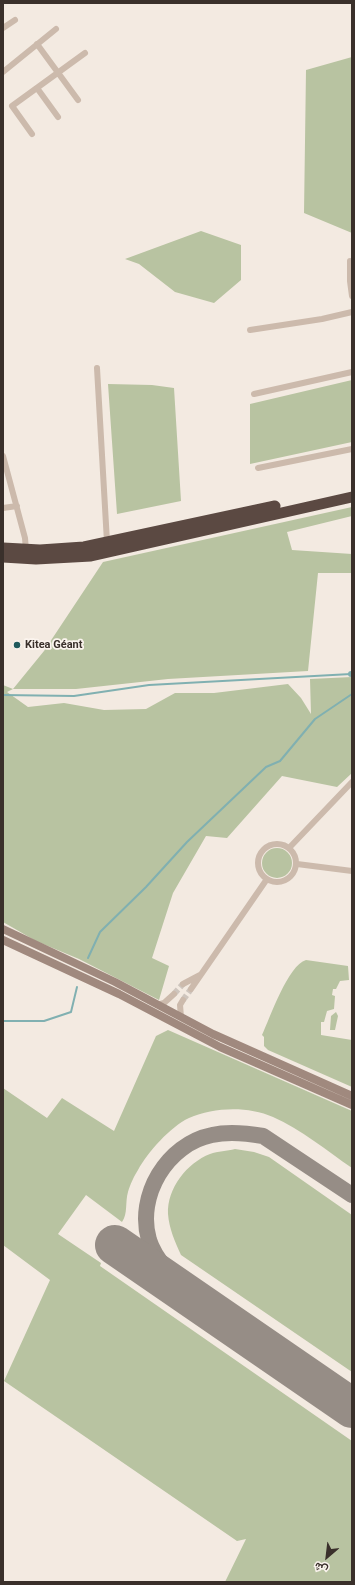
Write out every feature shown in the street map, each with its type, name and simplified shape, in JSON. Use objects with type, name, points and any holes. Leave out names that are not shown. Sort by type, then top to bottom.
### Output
[{"type":"highway","points":[[3,548],[26,550],[72,548],[107,542],[352,490]]},
{"type":"highway","points":[[3,557],[36,559],[91,556],[352,497]]},
{"type":"street","points":[[3,28],[15,20]]},
{"type":"street","points":[[3,72],[56,29]]},
{"type":"street","points":[[37,44],[78,100]]},
{"type":"street","points":[[32,134],[12,106],[85,53]]},
{"type":"street","points":[[37,88],[58,117]]},
{"type":"street","points":[[350,261],[352,296]]},
{"type":"street","points":[[250,330],[322,319],[352,312]]},
{"type":"street","points":[[97,368],[107,542]]},
{"type":"street","points":[[254,394],[352,372]]},
{"type":"street","points":[[258,468],[352,449]]},
{"type":"street","points":[[3,456],[26,538],[26,550]]},
{"type":"street","points":[[3,508],[17,506]]},
{"type":"street","points":[[289,848],[352,782]]},
{"type":"street","points":[[345,790],[352,791]]},
{"type":"street","points":[[272,844],[284,844],[295,855],[297,864],[293,874],[283,881],[278,882],[266,879],[259,869],[259,857],[262,851],[272,844]]},
{"type":"street","points":[[297,864],[352,871]]},
{"type":"street","points":[[191,989],[266,879]]},
{"type":"street","points":[[3,929],[31,944],[103,976],[253,1057],[352,1105]]},
{"type":"street","points":[[3,940],[38,958],[100,985],[210,1042],[244,1052]]},
{"type":"street","points":[[183,984],[200,975]]},
{"type":"street","points":[[158,1005],[164,1003],[174,994]]},
{"type":"street","points":[[166,1009],[182,1002],[181,1018]]},
{"type":"street","points":[[253,1057],[352,1096]]},
{"type":"green space","points":[[352,57],[352,233],[304,213],[306,70]]},
{"type":"green space","points":[[201,231],[241,245],[241,280],[214,303],[175,292],[139,264],[125,259]]},
{"type":"green space","points":[[352,380],[352,442],[250,464],[250,404]]},
{"type":"green space","points":[[108,384],[152,385],[174,388],[181,501],[117,514]]},
{"type":"green space","points":[[352,507],[352,516],[287,532],[292,550],[352,554],[352,573],[318,573],[308,671],[168,679],[76,689],[13,689],[44,651],[103,562]]},
{"type":"green space","points":[[352,677],[352,773],[337,787],[282,776],[227,838],[206,836],[173,893],[152,958],[169,966],[159,1000],[79,959],[36,941],[3,922],[3,685],[13,689],[7,692],[28,707],[64,703],[104,710],[146,709],[175,693],[214,693],[288,684],[301,698],[311,714],[310,679]]},
{"type":"green space","points":[[277,848],[287,853],[292,863],[287,873],[277,878],[267,873],[262,863],[267,853]]},
{"type":"green space","points":[[306,960],[348,966],[349,980],[340,981],[336,989],[333,989],[332,995],[335,996],[334,1009],[327,1011],[324,1022],[321,1022],[321,1035],[352,1040],[352,1087],[268,1050],[264,1046],[264,1037],[262,1035],[280,993],[293,971],[299,964]]},
{"type":"green space","points":[[336,1012],[338,1016],[335,1030],[330,1030],[331,1016]]},
{"type":"green space","points":[[168,1030],[352,1111],[352,1168],[304,1134],[263,1113],[231,1109],[199,1114],[174,1127],[142,1163],[130,1186],[127,1196],[125,1215],[122,1222],[86,1195],[58,1234],[101,1263],[100,1266],[352,1441],[352,1582],[225,1582],[246,1539],[237,1541],[4,1381],[50,1280],[3,1245],[3,1088],[47,1118],[62,1098],[114,1131],[156,1036]]},
{"type":"green space","points":[[235,1149],[254,1152],[269,1157],[352,1215],[352,1372],[181,1255],[171,1230],[168,1214],[171,1195],[175,1186],[186,1170],[202,1158],[213,1153]]},
{"type":"waterway","points":[[3,695],[74,696],[149,685],[351,674]]},
{"type":"waterway","points":[[88,958],[100,932],[146,887],[187,842],[266,767],[280,761],[315,719],[352,694]]},
{"type":"waterway","points":[[3,1021],[44,1021],[71,1012],[77,987]]},
{"type":"taxiway","points":[[200,1304],[158,1258],[149,1240],[146,1223],[147,1206],[151,1190],[159,1174],[181,1149],[196,1140],[218,1134],[238,1133],[263,1136],[352,1195]]},
{"type":"runway","points":[[115,1245],[352,1408]]},
{"type":"tunnel","points":[[174,994],[183,984]]},
{"type":"tunnel","points":[[183,1000],[191,989]]},
{"type":"place","name":"Kitea Géant","points":[[17,645]]}]
